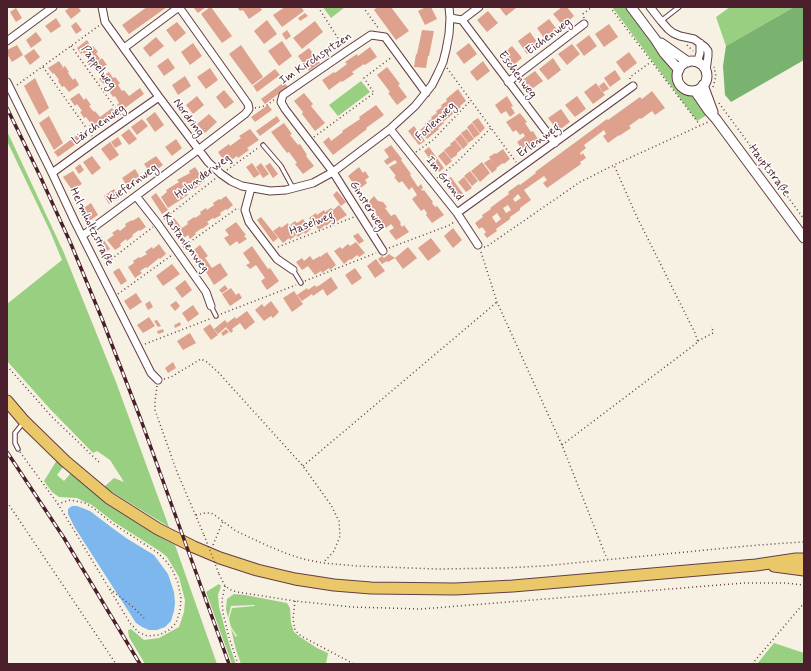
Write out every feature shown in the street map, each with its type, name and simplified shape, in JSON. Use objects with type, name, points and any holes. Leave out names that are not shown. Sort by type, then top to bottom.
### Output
[{"type":"main road","points":[[7,401],[24,421],[65,461],[109,498],[158,529],[220,558],[257,570],[295,579],[334,585],[371,588],[455,589],[513,586],[756,565],[804,559]]},
{"type":"main road","points":[[756,565],[804,570]]},
{"type":"street","points":[[7,41],[53,7]]},
{"type":"street","name":"Nordring","points":[[102,7],[105,22],[208,162],[221,174],[242,186],[270,191],[293,189],[313,183],[333,172],[390,129],[415,106],[436,79],[443,62],[449,34],[450,18],[448,7]]},
{"type":"street","points":[[124,48],[179,7],[248,104],[249,109]]},
{"type":"street","points":[[450,18],[462,20],[479,7]]},
{"type":"street","name":"Hauptstraße","points":[[631,7],[664,53],[679,70],[678,80],[680,86],[688,91],[695,91],[708,110],[712,120],[804,238]]},
{"type":"street","points":[[650,7],[673,33],[694,39],[705,47],[708,51],[706,72]]},
{"type":"street","name":"Eschenweg","points":[[462,20],[555,143]]},
{"type":"street","name":"Eichenweg","points":[[508,82],[584,24]]},
{"type":"street","name":"Im Kirchspitzen","points":[[333,172],[285,109],[282,102],[283,94],[371,35],[385,37]]},
{"type":"street","points":[[385,37],[426,93]]},
{"type":"street","name":"Hauptstraße","points":[[655,39],[692,62],[702,66],[706,72],[706,80],[704,85],[712,120]]},
{"type":"street","points":[[679,70],[681,66],[692,62],[700,53],[700,43]]},
{"type":"street","name":"Helmholtzstraße","points":[[7,82],[98,269],[151,373],[158,380]]},
{"type":"street","points":[[695,91],[704,85]]},
{"type":"street","name":"Erlenweg","points":[[457,213],[633,86]]},
{"type":"street","name":"Lärchenweg","points":[[52,173],[159,97]]},
{"type":"street","name":"Kiefernweg","points":[[82,236],[198,150],[245,114],[249,109]]},
{"type":"street","name":"Im Grund","points":[[390,129],[457,213],[478,245]]},
{"type":"street","name":"Ginsterweg","points":[[333,172],[383,251]]},
{"type":"street","points":[[251,188],[245,210],[249,222],[277,259],[293,270]]},
{"type":"street","name":"Kastanienweg","points":[[136,196],[158,224],[206,292],[211,306]]},
{"type":"lane","points":[[661,21],[679,7]]},
{"type":"lane","points":[[263,145],[281,166],[293,189]]},
{"type":"lane","points":[[293,270],[300,283]]},
{"type":"lane","points":[[211,306],[216,316]]},
{"type":"lane","points":[[18,449],[15,443],[15,433],[24,421]]},
{"type":"path","points":[[318,7],[346,51]]},
{"type":"path","points":[[363,7],[385,37]]},
{"type":"path","points":[[584,24],[583,14],[592,7]]},
{"type":"path","points":[[610,7],[700,125]]},
{"type":"path","points":[[11,90],[105,22]]},
{"type":"path","name":"Pappelweg","points":[[71,46],[125,121]]},
{"type":"path","points":[[309,140],[374,93],[364,78],[397,54]]},
{"type":"path","points":[[443,62],[520,168]]},
{"type":"path","points":[[633,86],[630,77],[651,62]]},
{"type":"path","points":[[42,67],[96,141]]},
{"type":"path","points":[[249,109],[267,105],[283,94]]},
{"type":"path","name":"Forlenweg","points":[[411,156],[433,140],[471,100]]},
{"type":"path","points":[[726,114],[804,219]]},
{"type":"path","points":[[478,245],[486,247],[580,182],[712,120]]},
{"type":"path","points":[[432,181],[457,162],[492,128]]},
{"type":"path","name":"Holunderweg","points":[[98,269],[221,174],[263,145]]},
{"type":"path","points":[[614,165],[635,214],[695,333],[698,342]]},
{"type":"path","name":"Haselweg","points":[[270,250],[360,215]]},
{"type":"path","points":[[478,245],[497,302],[562,445],[607,560]]},
{"type":"path","points":[[303,466],[497,302]]},
{"type":"path","points":[[562,445],[698,342],[713,333],[712,326]]},
{"type":"path","points":[[323,563],[334,551],[340,536],[340,521],[303,466],[218,372],[207,362],[201,359],[171,377],[158,380],[154,401],[155,410],[180,478],[189,502],[196,514],[218,574],[225,586],[237,592],[295,601],[352,607],[421,609],[744,584],[785,583],[804,585]]},
{"type":"path","points":[[7,366],[51,416],[99,462]]},
{"type":"path","points":[[18,449],[58,504],[130,623],[138,632],[146,636],[160,635],[169,630],[176,623],[180,611],[181,598],[178,583],[166,560],[85,503],[70,500],[58,504]]},
{"type":"path","points":[[7,502],[116,664]]},
{"type":"path","points":[[196,514],[211,513],[236,531],[302,559],[323,563],[357,566],[437,569],[504,568],[804,542]]},
{"type":"path","points":[[213,545],[223,521]]},
{"type":"path","points":[[225,586],[222,600],[223,613],[229,638],[238,664]]},
{"type":"path","points":[[109,589],[144,618]]},
{"type":"path","points":[[295,601],[293,619],[295,630],[301,636],[354,664]]},
{"type":"path","points":[[752,664],[804,603]]},
{"type":"green space","points":[[323,7],[345,7],[331,18]]},
{"type":"green space","points":[[612,7],[626,7],[675,71],[680,88],[687,93],[694,95],[707,115],[697,121]]},
{"type":"green space","points":[[730,7],[794,7],[726,46],[716,17]]},
{"type":"green space","points":[[794,7],[804,7],[804,60],[731,102],[725,95],[723,66],[726,46]]},
{"type":"green space","points":[[361,81],[370,92],[338,116],[329,105]]},
{"type":"green space","points":[[7,131],[64,253],[116,382],[169,527],[104,487],[114,478],[124,482],[110,460],[97,451],[93,453],[51,410],[7,361],[7,304],[62,260],[50,231],[7,141]]},
{"type":"green space","points":[[57,460],[63,467],[57,475],[64,481],[71,473],[95,493],[160,537],[175,545],[217,664],[145,664],[129,637],[128,630],[131,629],[144,640],[159,638],[179,627],[184,612],[185,600],[179,577],[167,557],[161,552],[114,522],[92,505],[77,498],[59,497],[52,492],[44,481]]},
{"type":"green space","points":[[219,584],[221,586],[218,595],[219,607],[236,664],[232,664],[206,592]]},
{"type":"green space","points":[[234,594],[287,603],[290,608],[291,623],[294,632],[317,648],[328,653],[326,664],[241,664],[231,629],[236,637],[237,636],[231,627],[229,619],[232,608],[255,605],[231,606],[228,618],[226,609],[227,599]]},
{"type":"green space","points":[[774,643],[804,653],[804,664],[757,664]]},
{"type":"water","points":[[72,506],[77,506],[90,511],[126,538],[154,555],[168,574],[174,592],[174,611],[171,621],[165,627],[157,630],[149,630],[136,623],[75,528],[68,514],[68,509]]},
{"type":"building","points":[[70,7],[78,7],[81,11],[71,19],[65,11]]},
{"type":"building","points":[[147,7],[167,7],[129,34],[122,25]]},
{"type":"building","points":[[193,7],[206,7],[198,13]]},
{"type":"building","points":[[210,7],[232,36],[222,43],[201,14]]},
{"type":"building","points":[[237,7],[260,7],[262,10],[249,19],[243,10],[240,11]]},
{"type":"building","points":[[285,7],[301,7],[304,11],[282,27],[273,15]]},
{"type":"building","points":[[377,7],[391,7],[409,31],[396,40],[374,10]]},
{"type":"building","points":[[426,7],[431,7],[437,19],[425,25],[418,11]]},
{"type":"building","points":[[499,7],[515,7],[516,8],[506,16]]},
{"type":"building","points":[[562,7],[567,7],[574,16],[563,26],[553,14]]},
{"type":"building","points":[[16,8],[22,18],[16,22],[10,12]]},
{"type":"building","points":[[488,11],[498,23],[487,32],[477,20]]},
{"type":"building","points":[[305,13],[308,16],[300,21],[298,18]]},
{"type":"building","points":[[56,18],[61,26],[51,33],[45,26]]},
{"type":"building","points":[[549,19],[558,31],[546,41],[537,28]]},
{"type":"building","points":[[267,20],[277,34],[264,44],[254,31]]},
{"type":"building","points":[[315,21],[323,32],[302,49],[293,38]]},
{"type":"building","points":[[76,22],[82,30],[76,34],[71,26]]},
{"type":"building","points":[[177,22],[186,33],[175,42],[166,30]]},
{"type":"building","points":[[609,24],[618,37],[604,47],[595,34]]},
{"type":"building","points":[[287,30],[291,36],[286,40],[282,34]]},
{"type":"building","points":[[422,30],[434,31],[426,68],[414,67]]},
{"type":"building","points":[[36,32],[42,40],[31,48],[26,40]]},
{"type":"building","points":[[530,32],[539,45],[527,54],[518,41]]},
{"type":"building","points":[[589,35],[597,46],[584,56],[576,45]]},
{"type":"building","points":[[156,37],[164,46],[150,57],[143,48]]},
{"type":"building","points":[[87,40],[91,47],[93,46],[98,52],[96,53],[100,59],[90,67],[86,61],[88,59],[83,52],[81,54],[77,48]]},
{"type":"building","points":[[282,41],[292,56],[279,66],[268,51]]},
{"type":"building","points":[[193,43],[202,56],[190,65],[181,52]]},
{"type":"building","points":[[469,43],[477,54],[464,64],[456,53]]},
{"type":"building","points":[[572,44],[580,54],[567,65],[558,54]]},
{"type":"building","points":[[17,45],[23,55],[12,62],[7,54],[7,50]]},
{"type":"building","points":[[241,45],[263,77],[252,85],[229,54]]},
{"type":"building","points":[[512,46],[522,58],[510,68],[500,56]]},
{"type":"building","points":[[370,47],[377,57],[352,72],[354,74],[329,90],[322,80],[347,64],[345,62],[357,54],[358,56]]},
{"type":"building","points":[[309,48],[320,63],[309,71],[298,56]]},
{"type":"building","points":[[34,49],[40,57],[30,65],[24,56]]},
{"type":"building","points":[[629,52],[637,63],[624,73],[616,62]]},
{"type":"building","points":[[102,58],[107,65],[97,72],[93,66]]},
{"type":"building","points":[[168,58],[175,68],[164,76],[157,66]]},
{"type":"building","points":[[553,58],[561,70],[548,80],[539,69]]},
{"type":"building","points":[[59,61],[63,67],[60,70],[65,66],[73,80],[75,78],[79,85],[69,92],[64,86],[62,87],[54,73],[53,74],[48,68]]},
{"type":"building","points":[[483,61],[490,71],[477,81],[470,72]]},
{"type":"building","points":[[387,67],[400,84],[398,85],[407,97],[397,105],[388,93],[390,92],[377,75]]},
{"type":"building","points":[[210,68],[218,80],[206,89],[197,77]]},
{"type":"building","points":[[275,69],[280,75],[257,92],[253,86]]},
{"type":"building","points":[[615,70],[621,79],[610,87],[604,78]]},
{"type":"building","points":[[535,71],[543,81],[529,91],[521,81]]},
{"type":"building","points":[[109,72],[113,78],[115,77],[120,83],[118,85],[122,91],[124,90],[129,96],[140,88],[144,94],[121,111],[117,105],[119,103],[115,96],[113,97],[109,91],[111,90],[106,83],[104,84],[99,79]]},
{"type":"building","points":[[185,76],[191,86],[178,95],[172,85]]},
{"type":"building","points":[[35,78],[49,108],[39,115],[24,86]]},
{"type":"building","points":[[284,82],[288,87],[265,104],[261,99]]},
{"type":"building","points":[[604,82],[609,89],[603,92],[599,86]]},
{"type":"building","points":[[596,83],[605,95],[593,104],[584,92]]},
{"type":"building","points":[[458,89],[466,101],[443,122],[444,123],[438,128],[439,129],[427,139],[420,130],[426,125],[425,123],[432,119],[431,117],[437,113],[436,111],[442,107],[441,105],[447,101],[446,99]]},
{"type":"building","points":[[224,90],[234,102],[225,109],[216,97]]},
{"type":"building","points":[[652,91],[665,108],[655,115],[652,111],[641,119],[640,118],[629,126],[631,128],[608,143],[603,136],[606,134],[604,130],[584,145],[586,148],[580,153],[581,155],[583,153],[586,158],[580,162],[581,164],[547,188],[543,183],[547,180],[544,176],[524,190],[531,200],[510,217],[510,219],[496,229],[497,231],[487,238],[484,234],[486,232],[482,227],[479,229],[475,223],[483,217],[482,215],[491,209],[490,208],[509,194],[508,192],[519,184],[520,185],[536,173],[535,172],[607,119],[608,120],[640,97],[642,99]],"holes":[[[518,194],[521,198],[515,202],[513,199]],[[508,205],[511,210],[506,213],[503,208]],[[497,213],[501,219],[496,223],[492,217]]]},
{"type":"building","points":[[79,93],[84,100],[86,98],[91,105],[89,106],[100,117],[112,108],[116,114],[93,132],[89,125],[91,124],[80,112],[82,111],[77,104],[75,106],[70,99]]},
{"type":"building","points":[[304,93],[313,104],[311,106],[325,123],[315,131],[294,101]]},
{"type":"building","points":[[197,96],[204,105],[193,114],[186,105]]},
{"type":"building","points":[[507,96],[515,113],[510,117],[506,111],[501,114],[495,105]]},
{"type":"building","points":[[577,96],[586,109],[575,117],[565,105]]},
{"type":"building","points":[[268,105],[272,110],[255,122],[251,117]]},
{"type":"building","points":[[376,105],[384,115],[333,155],[323,142],[329,137],[331,141],[343,132],[342,131],[360,119],[359,117]]},
{"type":"building","points":[[561,109],[570,122],[558,131],[548,118]]},
{"type":"building","points":[[155,112],[164,125],[155,132],[146,119]]},
{"type":"building","points":[[520,113],[527,122],[525,123],[531,132],[533,131],[539,141],[524,152],[517,142],[525,136],[523,133],[520,135],[516,130],[513,132],[506,122]]},
{"type":"building","points":[[209,114],[217,122],[205,133],[197,124]]},
{"type":"building","points":[[49,116],[63,143],[54,150],[39,123]]},
{"type":"building","points":[[277,116],[280,121],[260,136],[256,131]]},
{"type":"building","points":[[478,118],[485,128],[480,133],[472,122]]},
{"type":"building","points":[[142,119],[148,126],[137,135],[131,127]]},
{"type":"building","points":[[284,123],[292,134],[290,135],[298,145],[300,144],[307,155],[306,156],[314,166],[303,174],[295,164],[297,163],[289,152],[287,153],[271,132]]},
{"type":"building","points":[[472,123],[480,134],[474,138],[467,127]]},
{"type":"building","points":[[414,126],[425,141],[419,145],[408,131]]},
{"type":"building","points":[[129,129],[137,139],[129,145],[121,135]]},
{"type":"building","points":[[250,129],[259,140],[247,148],[249,150],[238,158],[237,156],[226,164],[218,152],[229,144],[230,146],[241,138],[239,136]]},
{"type":"building","points":[[467,129],[474,139],[468,143],[461,133]]},
{"type":"building","points":[[83,131],[87,136],[58,157],[54,152]]},
{"type":"building","points":[[461,134],[468,144],[463,149],[455,139]]},
{"type":"building","points":[[118,137],[122,144],[115,148],[111,142]]},
{"type":"building","points":[[176,139],[182,148],[172,156],[165,147]]},
{"type":"building","points":[[455,140],[462,149],[451,159],[444,150]]},
{"type":"building","points":[[110,142],[119,155],[110,161],[101,149]]},
{"type":"building","points":[[391,145],[402,159],[401,160],[418,187],[421,184],[423,188],[421,189],[423,191],[424,190],[435,207],[437,206],[444,215],[432,223],[426,215],[427,213],[424,209],[421,211],[412,199],[417,195],[412,187],[409,190],[402,181],[399,183],[394,177],[396,176],[389,167],[397,163],[395,160],[387,165],[384,161],[389,157],[384,150]]},
{"type":"building","points":[[429,147],[444,168],[439,172],[424,151]]},
{"type":"building","points":[[503,149],[510,159],[496,168],[497,169],[492,173],[484,163],[490,159],[495,165],[489,157]]},
{"type":"building","points":[[444,151],[452,161],[446,166],[438,156]]},
{"type":"building","points":[[92,156],[101,168],[92,175],[83,162]]},
{"type":"building","points":[[156,156],[163,165],[151,174],[144,164]]},
{"type":"building","points":[[482,162],[490,173],[480,182],[471,171]]},
{"type":"building","points":[[252,163],[260,174],[254,178],[246,167]]},
{"type":"building","points":[[261,163],[269,174],[263,178],[256,167]]},
{"type":"building","points":[[270,163],[278,174],[273,178],[265,166]]},
{"type":"building","points":[[80,164],[84,170],[79,174],[75,168]]},
{"type":"building","points":[[195,167],[205,181],[187,193],[188,195],[168,208],[161,197],[167,192],[166,190],[179,182],[177,180],[190,173],[189,171]]},
{"type":"building","points":[[359,167],[363,173],[365,171],[369,177],[365,180],[367,183],[358,190],[348,176]]},
{"type":"building","points":[[135,169],[142,180],[129,189],[122,178]]},
{"type":"building","points":[[73,171],[82,184],[72,190],[63,177]]},
{"type":"building","points":[[470,171],[478,181],[472,186],[464,176]]},
{"type":"building","points":[[451,177],[464,195],[459,198],[446,180]]},
{"type":"building","points":[[464,177],[472,188],[466,192],[458,182]]},
{"type":"building","points":[[114,189],[119,197],[109,204],[104,196]]},
{"type":"building","points":[[337,191],[346,202],[341,206],[333,195]]},
{"type":"building","points":[[156,193],[168,210],[162,214],[151,197]]},
{"type":"building","points":[[226,196],[233,205],[220,213],[221,215],[207,222],[209,224],[195,233],[196,234],[190,239],[188,235],[181,240],[169,222],[174,218],[182,228],[188,224],[187,222],[201,214],[200,212],[206,208],[207,210],[214,205],[213,203]]},
{"type":"building","points":[[374,196],[378,201],[383,202],[387,207],[385,208],[391,216],[395,214],[402,227],[404,225],[409,232],[396,240],[389,231],[394,228],[391,224],[386,228],[368,202]]},
{"type":"building","points":[[91,203],[98,215],[86,223],[79,211]]},
{"type":"building","points":[[339,205],[347,215],[334,223],[332,221],[319,230],[309,218],[324,210],[325,212],[331,208],[333,210]]},
{"type":"building","points":[[139,217],[146,227],[132,235],[133,236],[127,241],[126,239],[120,244],[121,246],[115,250],[107,240],[114,235],[112,233],[118,229],[120,231],[126,226],[125,224]]},
{"type":"building","points":[[261,217],[278,238],[273,242],[257,220]]},
{"type":"building","points":[[303,219],[311,229],[298,237],[296,235],[290,240],[289,238],[283,243],[273,231],[280,226],[281,228],[288,223],[289,226],[295,221],[297,223]]},
{"type":"building","points":[[236,222],[246,235],[244,236],[247,239],[239,244],[237,241],[230,246],[224,238],[229,235],[225,230]]},
{"type":"building","points":[[453,228],[462,240],[453,248],[444,236]]},
{"type":"building","points":[[358,233],[364,241],[359,244],[353,236]]},
{"type":"building","points":[[101,236],[110,249],[104,253],[95,241]]},
{"type":"building","points":[[431,238],[441,251],[428,261],[418,248]]},
{"type":"building","points":[[356,242],[365,253],[359,257],[357,255],[344,264],[334,251],[340,247],[342,249],[348,244],[350,246]]},
{"type":"building","points":[[159,244],[166,254],[147,268],[146,267],[140,271],[142,273],[135,278],[128,267],[134,263],[133,261],[147,254],[145,252],[152,247],[153,249]]},
{"type":"building","points":[[200,245],[208,256],[205,258],[212,268],[220,263],[228,275],[214,285],[200,262],[198,263],[191,252]]},
{"type":"building","points":[[252,246],[268,269],[270,268],[279,281],[267,290],[261,281],[265,278],[256,265],[250,269],[246,265],[250,263],[243,253]]},
{"type":"building","points":[[408,247],[417,258],[403,269],[395,258]]},
{"type":"building","points":[[327,252],[336,265],[330,270],[329,268],[322,273],[321,271],[315,275],[308,266],[302,270],[296,262],[302,258],[304,261],[310,256],[313,260]]},
{"type":"building","points":[[389,254],[395,258],[382,264],[378,259],[382,256],[384,258]]},
{"type":"building","points":[[376,259],[385,271],[375,278],[367,266]]},
{"type":"building","points":[[172,264],[180,274],[163,286],[156,276]]},
{"type":"building","points":[[119,268],[127,281],[121,285],[113,272]]},
{"type":"building","points":[[355,268],[362,278],[352,285],[345,275]]},
{"type":"building","points":[[331,277],[338,288],[327,296],[323,289],[302,301],[297,295],[307,288],[308,290],[315,285],[316,287],[320,285]]},
{"type":"building","points":[[185,280],[192,290],[182,298],[175,288]]},
{"type":"building","points":[[225,285],[228,289],[222,293],[219,290]]},
{"type":"building","points":[[231,288],[236,295],[239,293],[242,298],[230,306],[222,294]]},
{"type":"building","points":[[294,291],[303,304],[292,312],[283,298]]},
{"type":"building","points":[[136,293],[142,302],[130,310],[124,301]]},
{"type":"building","points":[[150,301],[153,307],[148,310],[145,304]]},
{"type":"building","points":[[176,301],[180,306],[175,311],[170,305]]},
{"type":"building","points":[[271,301],[279,312],[273,318],[271,316],[264,321],[255,310],[262,304],[264,307]]},
{"type":"building","points":[[193,305],[199,314],[188,322],[182,313]]},
{"type":"building","points":[[247,311],[255,322],[245,330],[240,323],[232,329],[233,331],[231,333],[226,327],[218,334],[214,329],[225,320],[227,323],[235,317],[236,319]]},
{"type":"building","points":[[149,317],[155,326],[143,333],[137,325]]},
{"type":"building","points":[[157,320],[161,326],[158,327],[154,321]]},
{"type":"building","points":[[180,322],[181,325],[175,328],[174,325]]},
{"type":"building","points":[[210,324],[218,335],[211,340],[203,329]]},
{"type":"building","points":[[163,329],[164,332],[158,334],[157,331]]},
{"type":"building","points":[[226,329],[229,332],[223,336],[221,333]]},
{"type":"building","points":[[190,333],[196,343],[183,350],[177,341]]},
{"type":"building","points":[[173,362],[176,368],[168,373],[165,368]]},
{"type":"railway","points":[[7,108],[71,244],[102,319],[141,420],[229,664]]},
{"type":"railway","points":[[7,452],[64,538],[140,664]]}]
